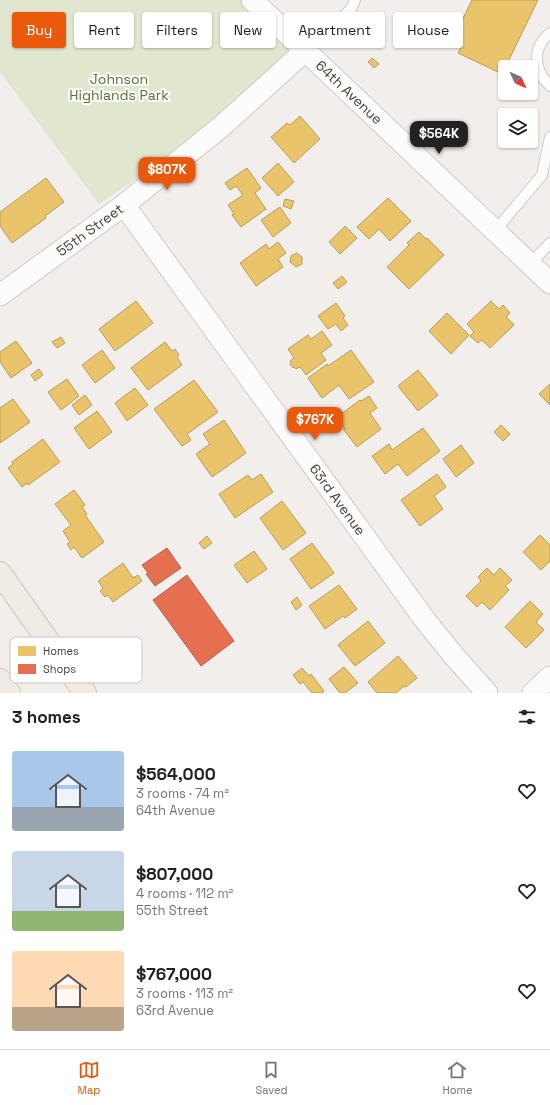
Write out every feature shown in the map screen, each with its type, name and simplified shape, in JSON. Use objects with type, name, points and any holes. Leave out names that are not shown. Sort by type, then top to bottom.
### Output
[{"type":"main road","points":[[0,573],[45,637]]},
{"type":"main road","points":[[0,680],[10,693]]},
{"type":"main road","points":[[78,683],[85,693]]},
{"type":"street","name":"64th Avenue","points":[[252,0],[550,283]]},
{"type":"street","name":"55th Street","points":[[0,295],[124,205],[222,126],[305,51]]},
{"type":"street","name":"63rd Avenue","points":[[124,205],[425,620],[454,656],[488,693]]},
{"type":"street","points":[[534,693],[550,677]]},
{"type":"lane","points":[[305,51],[351,9],[355,0]]},
{"type":"lane","points":[[550,34],[545,37],[537,57],[540,73],[550,86]]},
{"type":"lane","points":[[495,231],[542,175],[550,137]]},
{"type":"lane","points":[[530,264],[550,244]]},
{"type":"green space","name":"Johnson Highlands Park","points":[[0,0],[242,0],[254,12],[220,12],[220,48],[276,48],[276,33],[284,41],[284,48],[291,48],[294,51],[216,125],[99,204],[0,72]]},
{"type":"building: Homes","points":[[472,0],[538,0],[509,60],[498,60],[498,72],[458,53],[461,48],[463,48],[463,18]]},
{"type":"building: Homes","points":[[372,58],[379,64],[374,68],[368,62]]},
{"type":"building: Homes","points":[[300,116],[320,139],[294,163],[271,137],[287,123],[290,125]]},
{"type":"building: Homes","points":[[278,163],[294,182],[278,196],[262,178]]},
{"type":"building: Homes","points":[[247,168],[261,188],[255,193],[266,209],[241,227],[232,215],[234,214],[228,205],[243,195],[236,186],[230,190],[225,183]]},
{"type":"building: Homes","points":[[46,178],[64,202],[45,216],[46,218],[12,243],[0,226],[0,212]]},
{"type":"building: Homes","points":[[388,198],[411,221],[390,241],[379,229],[369,239],[357,227]]},
{"type":"building: Homes","points":[[285,199],[294,201],[291,209],[283,206]]},
{"type":"building: Homes","points":[[280,207],[291,223],[273,237],[261,220]]},
{"type":"building: Homes","points":[[345,226],[357,238],[340,254],[329,242]]},
{"type":"building: Homes","points":[[419,232],[444,255],[409,289],[387,267],[409,245],[407,243]]},
{"type":"building: Homes","points":[[278,242],[286,253],[278,259],[283,267],[256,286],[240,263],[266,244],[269,249]]},
{"type":"building: Homes","points":[[297,253],[302,257],[302,264],[296,267],[290,262],[291,256]]},
{"type":"building: Homes","points":[[342,276],[347,282],[338,289],[333,283]]},
{"type":"building: Homes","points":[[136,301],[153,323],[115,351],[99,329]]},
{"type":"building: Homes","points":[[491,301],[499,309],[503,305],[510,313],[506,317],[514,325],[490,348],[482,340],[478,343],[470,336],[474,332],[467,324]]},
{"type":"building: Homes","points":[[336,303],[345,316],[343,318],[348,325],[341,331],[336,324],[328,329],[318,316]]},
{"type":"building: Homes","points":[[447,313],[469,335],[451,354],[429,331]]},
{"type":"building: Homes","points":[[322,331],[332,345],[321,353],[326,360],[306,375],[300,367],[296,369],[294,367],[293,368],[290,361],[294,358],[288,349],[308,335],[311,339]]},
{"type":"building: Homes","points":[[61,337],[65,343],[57,348],[52,342]]},
{"type":"building: Homes","points":[[16,341],[32,363],[11,378],[0,362],[0,352]]},
{"type":"building: Homes","points":[[165,342],[172,351],[175,349],[179,355],[177,357],[182,365],[148,390],[131,368]]},
{"type":"building: Homes","points":[[102,350],[115,368],[95,383],[82,365]]},
{"type":"building: Homes","points":[[351,350],[374,382],[349,399],[339,385],[322,398],[308,378],[327,364],[328,366]]},
{"type":"building: Homes","points":[[39,369],[43,375],[35,381],[31,375]]},
{"type":"building: Homes","points":[[418,370],[438,395],[418,411],[398,386]]},
{"type":"building: Homes","points":[[67,379],[79,396],[61,410],[48,392]]},
{"type":"building: Homes","points":[[194,380],[218,412],[187,434],[191,440],[182,446],[154,409]]},
{"type":"building: Homes","points":[[550,384],[550,405],[539,394]]},
{"type":"building: Homes","points":[[135,388],[148,405],[127,421],[115,403]]},
{"type":"building: Homes","points":[[85,395],[92,405],[79,415],[72,405]]},
{"type":"building: Homes","points":[[369,396],[377,408],[370,413],[381,429],[357,447],[343,429],[345,429],[337,417],[360,400],[361,401]]},
{"type":"building: Homes","points":[[13,399],[30,422],[0,443],[0,408]]},
{"type":"building: Homes","points":[[97,411],[112,432],[89,449],[74,428]]},
{"type":"building: Homes","points":[[224,420],[246,453],[212,477],[196,454],[210,444],[203,434]]},
{"type":"building: Homes","points":[[501,425],[510,434],[503,441],[494,432]]},
{"type":"building: Homes","points":[[423,428],[440,451],[407,476],[398,464],[385,474],[372,456],[389,444],[392,450]]},
{"type":"building: Homes","points":[[43,439],[60,462],[28,485],[27,483],[22,487],[8,468],[13,464],[12,462]]},
{"type":"building: Homes","points":[[461,445],[474,463],[456,477],[443,459]]},
{"type":"building: Homes","points":[[261,474],[273,492],[235,518],[219,494],[248,475],[252,480]]},
{"type":"building: Homes","points":[[437,474],[446,487],[434,496],[443,509],[420,526],[401,500]]},
{"type":"building: Homes","points":[[74,490],[85,505],[82,507],[87,514],[85,515],[104,542],[82,558],[74,547],[71,550],[67,544],[70,542],[63,531],[71,525],[55,504]]},
{"type":"building: Homes","points":[[282,501],[306,533],[283,550],[260,518]]},
{"type":"building: Homes","points":[[540,535],[550,545],[550,561],[541,570],[523,552]]},
{"type":"building: Homes","points":[[207,536],[212,543],[204,549],[199,543]]},
{"type":"building: Homes","points":[[312,543],[334,573],[311,589],[290,559]]},
{"type":"building: Homes","points":[[254,551],[267,569],[247,583],[234,565]]},
{"type":"building: Homes","points":[[123,563],[133,578],[138,575],[142,581],[113,602],[108,595],[105,597],[100,591],[103,588],[98,581]]},
{"type":"building: Homes","points":[[487,568],[494,575],[500,568],[512,580],[505,586],[509,590],[490,610],[482,602],[477,607],[466,596],[481,581],[478,577]]},
{"type":"building: Homes","points":[[339,585],[357,609],[345,618],[343,616],[325,629],[309,606]]},
{"type":"building: Homes","points":[[297,597],[302,605],[296,610],[291,602]]},
{"type":"building: Homes","points":[[530,601],[543,614],[536,622],[544,630],[526,648],[505,627]]},
{"type":"building: Homes","points":[[368,621],[385,643],[355,666],[338,645]]},
{"type":"building: Homes","points":[[398,656],[417,678],[396,693],[377,693],[368,682]]},
{"type":"building: Homes","points":[[344,667],[358,683],[345,693],[340,693],[329,679]]},
{"type":"building: Homes","points":[[302,668],[309,676],[311,674],[324,691],[322,693],[312,693],[303,682],[300,684],[293,675]]},
{"type":"building: Shops","points":[[167,548],[181,568],[155,586],[146,574],[148,573],[142,565]]},
{"type":"building: Shops","points":[[187,575],[234,641],[201,666],[153,600]]}]
